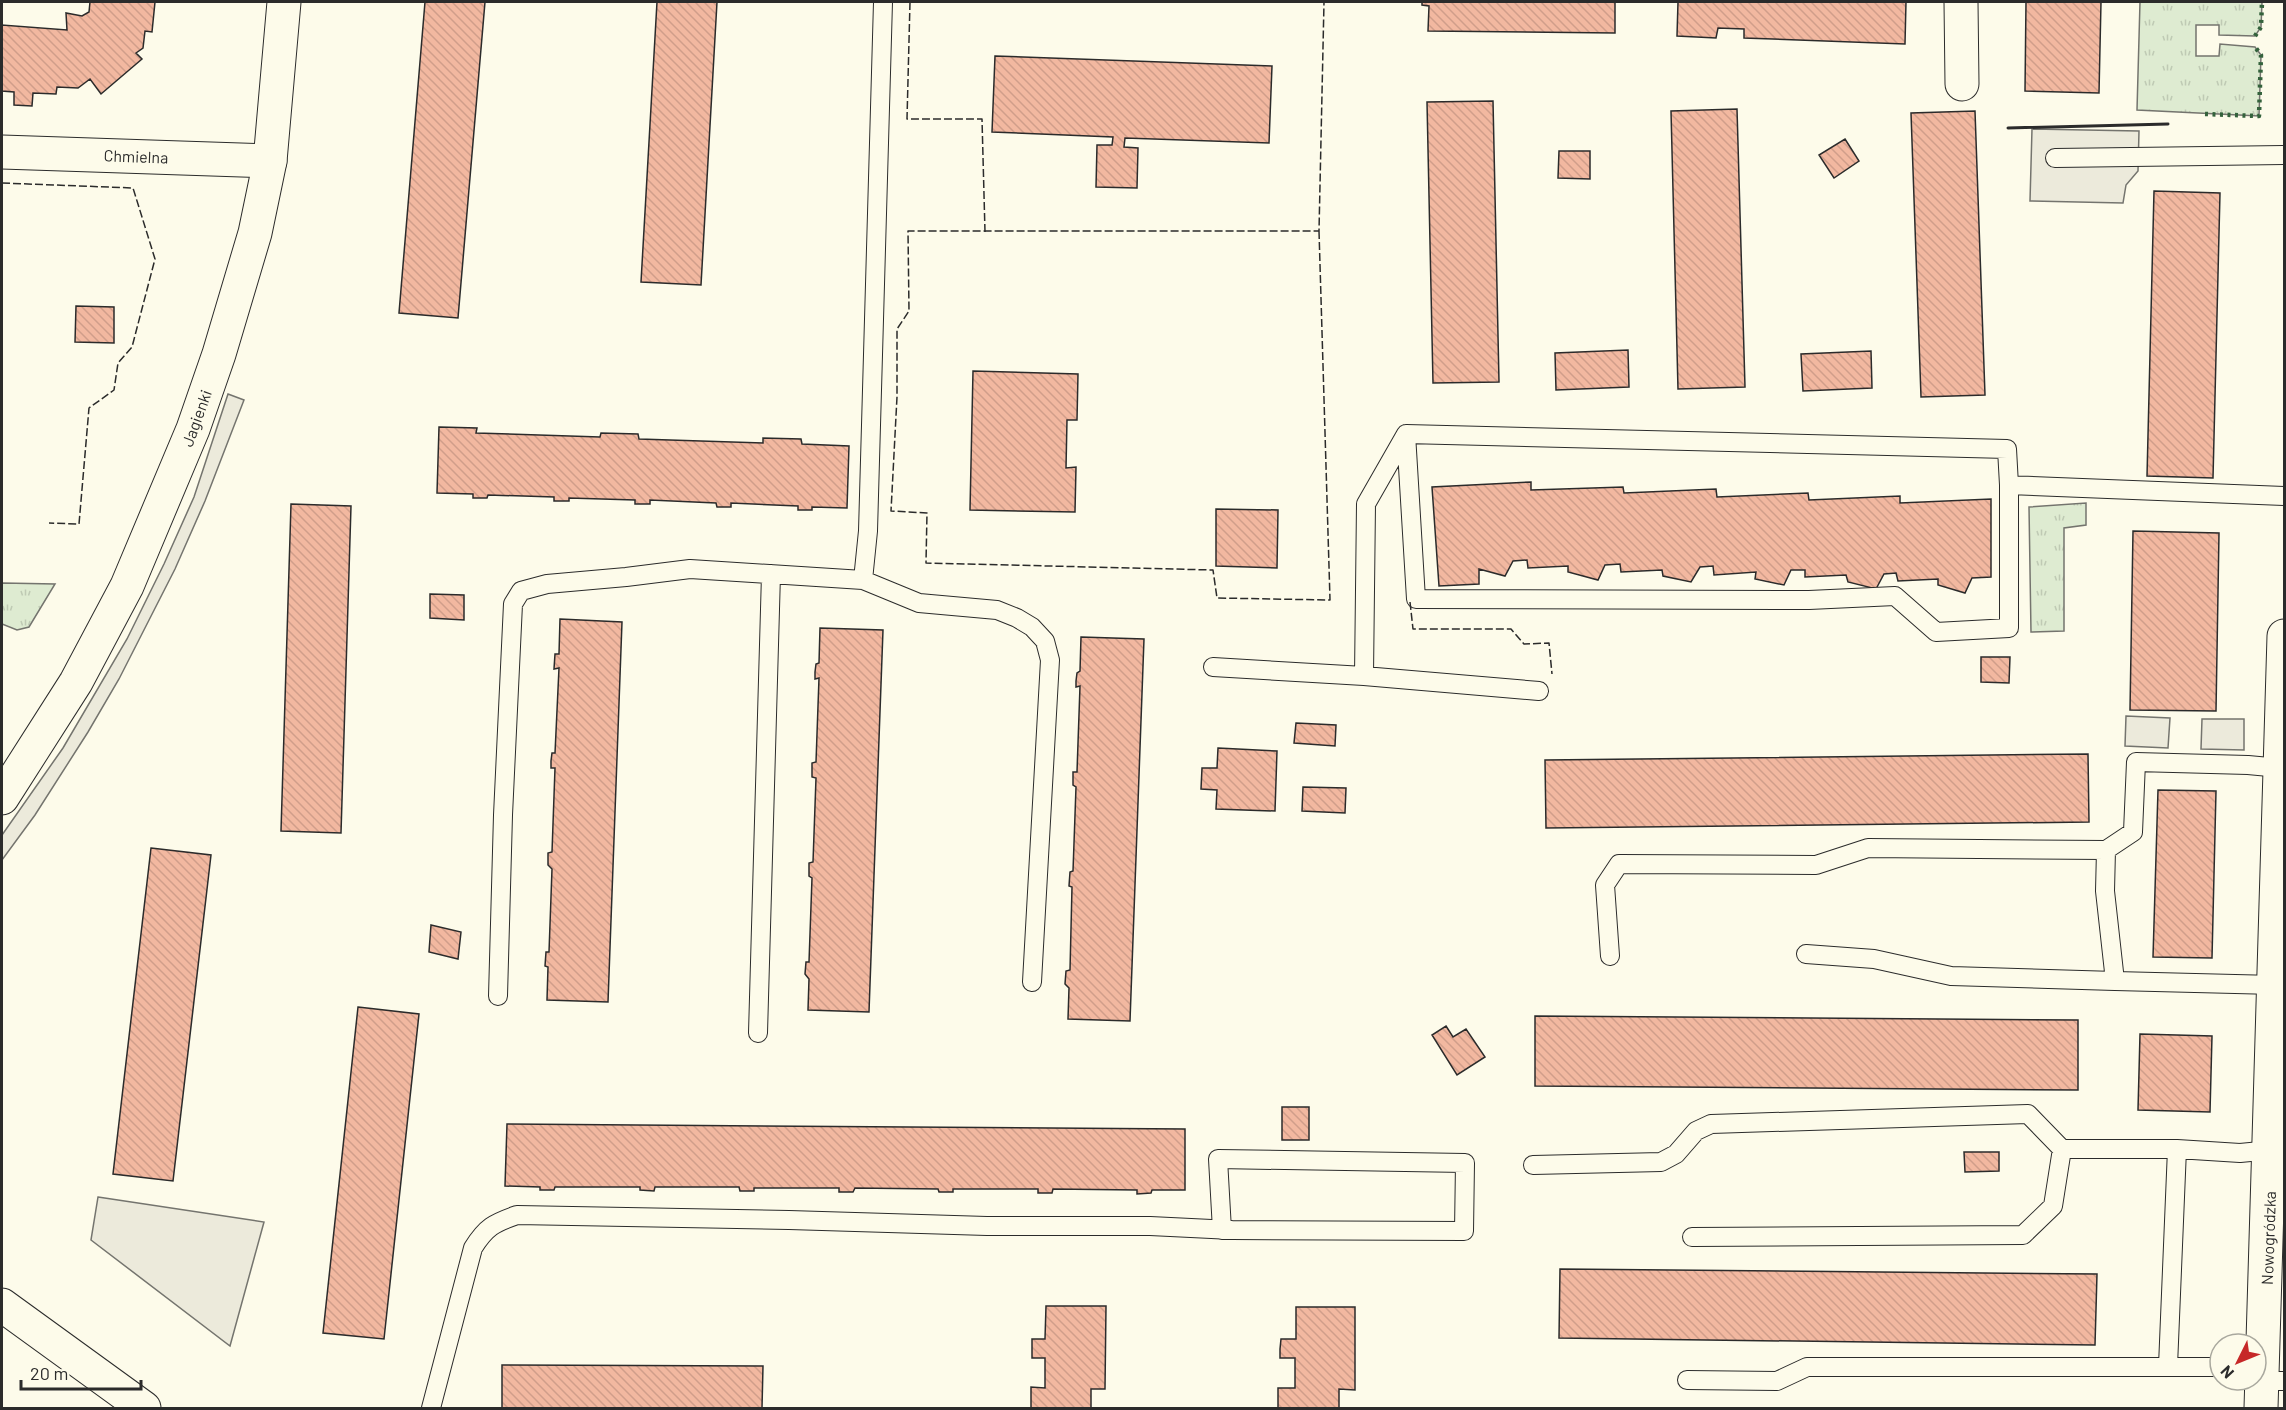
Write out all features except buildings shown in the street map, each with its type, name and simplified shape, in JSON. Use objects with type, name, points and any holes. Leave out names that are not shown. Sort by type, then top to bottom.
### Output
[{"type":"street","name":"Jagienki","points":[[2,798],[86,663],[127,586],[170,486],[219,354],[255,233],[270,161],[284,2]]},
{"type":"street","points":[[1961,2],[1962,84]]},
{"type":"street","name":"Chmielna","points":[[2,153],[270,161]]},
{"type":"street","name":"Nowogródzka","points":[[2267,1332],[2284,636]]},
{"type":"street","points":[[2,1305],[144,1408]]},
{"type":"lane","points":[[863,580],[868,531],[883,2]]},
{"type":"lane","points":[[2055,158],[2284,155]]},
{"type":"lane","points":[[1406,434],[2007,449],[2009,628],[1935,632],[1895,596],[1809,600],[1416,600],[1406,434]]},
{"type":"lane","points":[[1364,676],[1366,504],[1406,434]]},
{"type":"lane","points":[[2009,485],[2284,496]]},
{"type":"lane","points":[[498,996],[513,604],[521,591],[547,584],[626,577],[690,568],[863,580],[919,603],[997,610],[1032,627],[1045,641],[1050,660],[1032,982]]},
{"type":"lane","points":[[758,1033],[771,574]]},
{"type":"lane","points":[[1213,667],[1364,676],[1539,691]]},
{"type":"lane","points":[[1610,956],[1605,885],[1619,864],[1816,865],[1868,848],[2106,850],[2133,832],[2136,762],[2280,768]]},
{"type":"lane","points":[[2106,850],[2105,891],[2115,981]]},
{"type":"lane","points":[[1806,954],[1874,960],[1951,976],[2275,985]]},
{"type":"lane","points":[[1533,1164],[1660,1162],[1676,1154],[1696,1131],[1712,1125],[2028,1114],[2062,1149],[2176,1149],[2240,1153],[2271,1150]]},
{"type":"lane","points":[[1692,1237],[2023,1235],[2053,1206],[2062,1149]]},
{"type":"lane","points":[[2168,1366],[2176,1149]]},
{"type":"lane","points":[[431,1408],[473,1248],[482,1233],[496,1222],[517,1215],[987,1226],[1150,1226],[1222,1230],[1464,1231],[1466,1163],[1218,1159],[1222,1230]]},
{"type":"lane","points":[[1687,1380],[1777,1381],[1807,1367],[2208,1367]]},
{"type":"green space","points":[[2140,2],[2262,2],[2261,27],[2255,36],[2219,35],[2219,25],[2196,25],[2196,56],[2219,56],[2220,44],[2255,47],[2261,55],[2259,116],[2137,110]]},
{"type":"green space","points":[[2086,503],[2086,525],[2064,528],[2064,631],[2031,632],[2029,507]]},
{"type":"green space","points":[[2,583],[55,584],[29,627],[17,630],[2,624]]},
{"type":"shaded area","points":[[2032,129],[2139,131],[2138,171],[2126,185],[2123,203],[2030,201]]},
{"type":"shaded area","points":[[228,394],[244,400],[205,501],[175,569],[119,679],[88,732],[35,815],[2,860],[2,835],[63,748],[127,639],[164,564],[194,497]]},
{"type":"shaded area","points":[[2126,716],[2170,718],[2168,748],[2125,746]]},
{"type":"shaded area","points":[[2202,719],[2244,719],[2244,750],[2201,749]]},
{"type":"shaded area","points":[[98,1197],[264,1222],[230,1346],[91,1240]]},
{"type":"hedge","points":[[2255,36],[2261,27],[2262,2]]},
{"type":"hedge","points":[[2205,114],[2259,116],[2261,55],[2255,47]]},
{"type":"fence","points":[[910,2],[907,119],[982,119],[985,232]]},
{"type":"fence","points":[[1319,231],[1330,600],[1217,598],[1213,570],[926,563],[927,513],[891,511],[897,397],[897,329],[909,311],[908,231],[1319,231],[1324,2]]},
{"type":"fence","points":[[2,183],[133,188],[155,259],[132,347],[118,363],[114,390],[89,408],[79,524],[49,523]]},
{"type":"fence","points":[[1410,602],[1413,629],[1511,629],[1524,644],[1549,643],[1552,674]]},
{"type":"wall","points":[[2008,128],[2168,124]]}]
